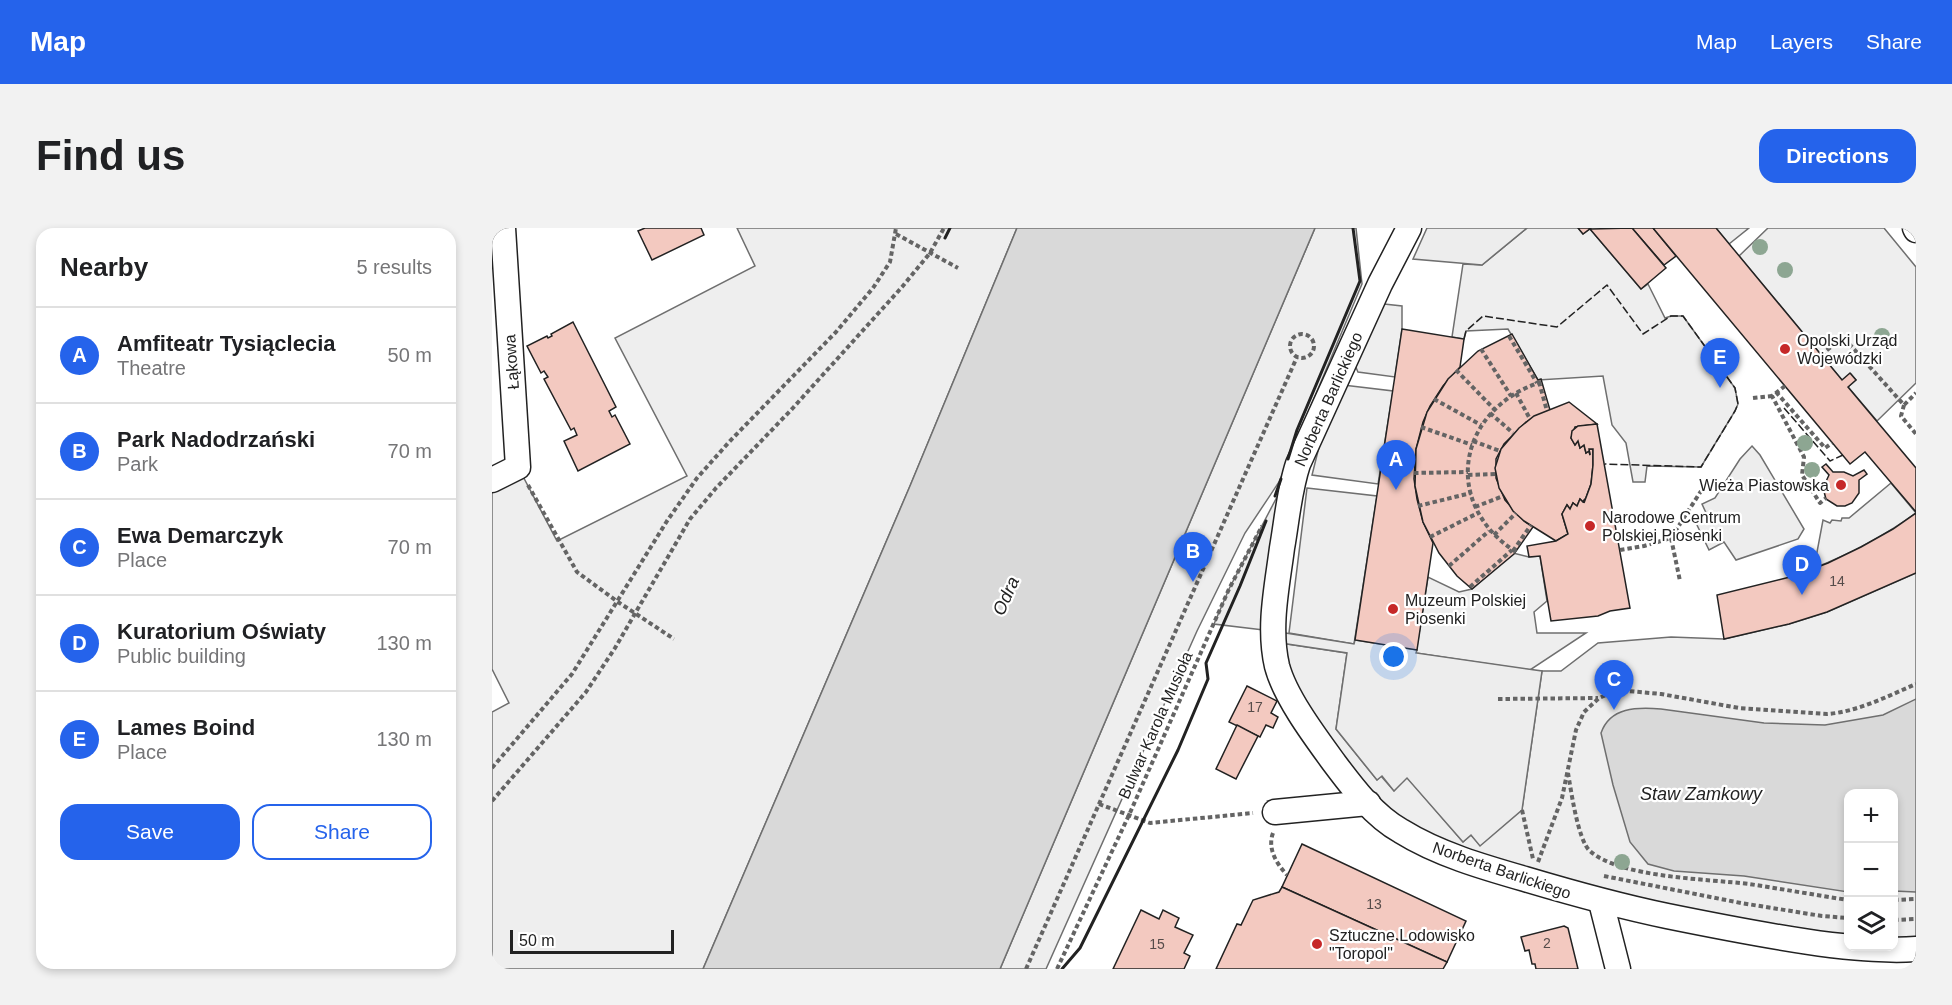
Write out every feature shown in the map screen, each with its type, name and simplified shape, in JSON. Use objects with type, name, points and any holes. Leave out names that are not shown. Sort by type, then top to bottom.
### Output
[{"type":"street","name":"Łąkowa","points":[[503,228],[518,467]]},
{"type":"street","name":"Norberta Barlickiego","points":[[1409,228],[1380,284],[1298,464],[1291,491],[1274,605],[1274,650],[1277,667],[1286,689],[1322,746],[1368,803],[1399,830],[1439,850],[1493,870],[1601,902],[1717,927],[1881,950],[1916,949]]},
{"type":"street","points":[[492,480],[518,467]]},
{"type":"street","points":[[1276,818],[1368,803]]},
{"type":"street","points":[[1601,902],[1618,969]]},
{"type":"path","points":[[492,768],[572,674],[667,521],[697,478],[836,333],[873,288],[890,262],[896,228]]},
{"type":"path","points":[[492,801],[586,692],[636,614],[690,519],[716,488],[866,328],[930,253],[944,228]]},
{"type":"path","points":[[896,234],[958,268]]},
{"type":"path","points":[[1303,334],[1309,336],[1314,343],[1313,350],[1306,357],[1297,357],[1290,349],[1293,338],[1303,334]]},
{"type":"path","points":[[1509,336],[1539,382],[1547,411]]},
{"type":"path","points":[[1821,355],[1843,337],[1904,405]]},
{"type":"path","points":[[1482,349],[1511,396]]},
{"type":"path","points":[[1026,969],[1297,357]]},
{"type":"path","points":[[1456,370],[1513,433]]},
{"type":"path","points":[[1514,551],[1489,531],[1475,507],[1467,457],[1481,425],[1492,411],[1511,396],[1539,382]]},
{"type":"path","points":[[1753,398],[1772,396],[1785,386]]},
{"type":"path","points":[[1776,392],[1825,448],[1832,442]]},
{"type":"path","points":[[1516,393],[1530,419]]},
{"type":"path","points":[[1916,393],[1904,405],[1901,416],[1916,434]]},
{"type":"path","points":[[1772,396],[1804,457],[1802,475],[1820,503],[1826,498]]},
{"type":"path","points":[[1434,399],[1481,425]]},
{"type":"path","points":[[1421,427],[1500,451]]},
{"type":"path","points":[[518,467],[577,572],[674,639]]},
{"type":"path","points":[[1414,473],[1496,474]]},
{"type":"path","points":[[1620,550],[1671,538],[1701,491]]},
{"type":"path","points":[[1418,506],[1471,493]]},
{"type":"path","points":[[1475,507],[1503,496]]},
{"type":"path","points":[[1430,537],[1478,513]]},
{"type":"path","points":[[1494,536],[1516,513]]},
{"type":"path","name":"Bulwar Karola Musioła","points":[[1057,969],[1229,589],[1262,525]]},
{"type":"path","points":[[1470,587],[1514,551],[1531,525]]},
{"type":"path","points":[[1449,566],[1489,531]]},
{"type":"path","points":[[1671,538],[1680,581]]},
{"type":"path","points":[[1522,810],[1535,870],[1562,798],[1576,730],[1584,712],[1599,698],[1611,693],[1628,691],[1739,708],[1827,714],[1840,713],[1916,684]]},
{"type":"path","points":[[1498,699],[1599,698]]},
{"type":"path","points":[[1568,771],[1582,835],[1588,850],[1607,862],[1672,877],[1748,884],[1844,899]]},
{"type":"path","points":[[1099,804],[1150,823],[1276,818],[1271,839],[1273,853],[1276,863],[1287,875]]},
{"type":"path","points":[[1594,875],[1632,880],[1680,892],[1741,903],[1844,918]]},
{"type":"path","points":[[1898,900],[1916,899]]},
{"type":"path","points":[[1898,920],[1916,919]]},
{"type":"shaded area","points":[[737,228],[1017,228],[910,486],[703,969],[492,969],[492,712],[509,703],[492,669],[492,480],[518,467],[557,541],[687,476],[615,338],[755,266]]},
{"type":"shaded area","points":[[1315,228],[1356,228],[1362,284],[1279,482],[1245,533],[1197,631],[1046,969],[1000,969]]},
{"type":"shaded area","points":[[1427,228],[1527,228],[1482,265],[1413,259]]},
{"type":"shaded area","points":[[1527,228],[1578,228],[1583,234],[1590,229],[1641,289],[1648,284],[1665,318],[1683,316],[1735,388],[1738,404],[1701,467],[1647,466],[1645,482],[1633,482],[1626,443],[1612,425],[1603,376],[1538,380],[1508,329],[1466,331],[1464,339],[1452,337],[1463,264],[1482,265]]},
{"type":"shaded area","points":[[1716,228],[1749,228],[1729,244]]},
{"type":"shaded area","points":[[1768,228],[1884,228],[1916,267],[1916,383],[1877,421],[1848,387],[1856,380],[1851,374],[1842,380],[1739,256]]},
{"type":"shaded area","points":[[1384,304],[1402,306],[1402,329],[1395,377],[1358,372],[1354,363]]},
{"type":"shaded area","points":[[1343,385],[1393,391],[1378,484],[1312,475],[1322,435]]},
{"type":"shaded area","points":[[1752,446],[1760,455],[1804,529],[1798,539],[1736,560],[1724,542],[1709,550],[1696,523],[1707,515],[1702,504],[1715,498],[1740,459]]},
{"type":"shaded area","points":[[1891,483],[1916,513],[1866,544],[1814,568],[1823,520],[1830,523],[1832,520],[1841,521],[1842,518],[1849,518]]},
{"type":"shaded area","points":[[1307,488],[1377,496],[1354,644],[1289,633]]},
{"type":"shaded area","points":[[1279,493],[1273,631],[1214,624],[1229,589]]},
{"type":"shaded area","points":[[1513,553],[1529,557],[1540,556],[1547,601],[1534,612],[1537,633],[1586,633],[1530,670],[1416,653],[1428,577],[1459,592],[1472,589]]},
{"type":"shaded area","points":[[1916,573],[1916,949],[1898,950],[1898,789],[1844,789],[1844,947],[1768,935],[1618,905],[1462,860],[1413,839],[1399,830],[1368,803],[1321,746],[1286,690],[1275,654],[1274,642],[1347,653],[1336,729],[1377,780],[1381,776],[1394,791],[1407,777],[1463,842],[1471,835],[1480,845],[1522,809],[1542,671],[1561,671],[1598,643],[1671,637],[1724,639],[1789,624],[1827,612]]},
{"type":"shaded area","points":[[1273,631],[1354,644],[1355,640],[1417,650],[1416,653],[1542,671],[1522,810],[1480,846],[1471,835],[1463,842],[1407,778],[1394,791],[1382,776],[1377,780],[1336,729],[1347,653],[1274,642]]},
{"type":"water","name":"Odra","points":[[1017,228],[1315,228],[1000,969],[703,969],[910,486]]},
{"type":"water","name":"Staw Zamkowy","points":[[1916,699],[1916,892],[1898,891],[1898,789],[1844,789],[1844,891],[1744,876],[1674,871],[1648,864],[1630,842],[1601,733],[1605,724],[1618,713],[1625,710],[1652,708],[1764,723],[1825,725],[1883,715]]},
{"type":"building","points":[[645,228],[701,228],[704,235],[652,260],[638,231]]},
{"type":"building","points":[[1578,228],[1591,228],[1583,234]]},
{"type":"building","points":[[1632,228],[1653,228],[1676,256],[1664,265]]},
{"type":"building","points":[[1632,228],[1666,268],[1641,289],[1590,229]]},
{"type":"building","name":"Opolski Urząd Wojewódzki","points":[[1653,228],[1716,228],[1842,380],[1850,373],[1856,380],[1848,387],[1916,468],[1916,512],[1865,452],[1850,464]]},
{"type":"building","points":[[573,322],[616,407],[609,411],[612,417],[615,415],[630,444],[578,471],[564,441],[577,435],[574,428],[571,430],[544,379],[548,377],[544,371],[541,373],[527,346],[547,336],[548,338],[552,336],[551,334]]},
{"type":"building","points":[[1402,329],[1464,339],[1460,367],[1443,386],[1430,406],[1416,449],[1414,479],[1417,499],[1423,522],[1433,543],[1417,650],[1355,640]]},
{"type":"building","points":[[1512,334],[1538,380],[1541,379],[1550,410],[1526,422],[1504,444],[1496,459],[1496,478],[1505,500],[1524,521],[1533,527],[1514,554],[1472,589],[1457,576],[1439,553],[1423,522],[1415,486],[1416,449],[1427,412],[1448,379],[1478,351]]},
{"type":"building","points":[[1569,402],[1597,424],[1575,427],[1571,438],[1575,445],[1578,441],[1580,448],[1584,445],[1586,453],[1589,451],[1590,455],[1589,449],[1593,449],[1591,484],[1584,503],[1585,499],[1583,502],[1580,499],[1577,506],[1573,503],[1570,509],[1567,505],[1562,514],[1568,534],[1556,541],[1524,521],[1513,511],[1499,488],[1495,468],[1501,449],[1519,428],[1534,416]]},
{"type":"building","name":"Narodowe Centrum Polskiej Piosenki","points":[[1597,424],[1630,608],[1610,611],[1598,616],[1551,621],[1540,556],[1529,557],[1527,546],[1556,541],[1568,534],[1562,514],[1567,505],[1570,509],[1573,503],[1577,506],[1580,499],[1583,502],[1585,499],[1584,503],[1591,484],[1593,465],[1593,449],[1589,449],[1590,455],[1589,451],[1586,453],[1584,445],[1580,448],[1578,441],[1575,445],[1571,438],[1572,431],[1578,426]]},
{"type":"building","name":"Wieża Piastowska","points":[[1826,464],[1833,472],[1844,472],[1853,476],[1864,470],[1867,474],[1859,480],[1859,493],[1852,503],[1837,506],[1826,499],[1823,488],[1829,475],[1822,467]]},
{"type":"building","points":[[1916,513],[1916,573],[1827,612],[1789,624],[1724,639],[1717,595],[1794,576],[1828,563],[1893,529]]},
{"type":"building","points":[[1247,686],[1277,701],[1271,713],[1278,717],[1273,728],[1266,725],[1260,737],[1229,722]]},
{"type":"building","points":[[1237,725],[1258,736],[1236,779],[1216,769]]},
{"type":"building","points":[[1302,844],[1466,921],[1447,962],[1282,887]]},
{"type":"building","name":"Sztuczne Lodowisko \"Toropol\"","points":[[1282,887],[1447,962],[1443,969],[1216,969],[1237,924],[1241,925],[1253,900],[1279,892]]},
{"type":"building","points":[[1141,910],[1159,919],[1163,910],[1179,918],[1175,927],[1193,935],[1184,953],[1190,956],[1184,969],[1113,969]]},
{"type":"building","points":[[1564,926],[1568,928],[1578,969],[1536,969],[1535,964],[1532,964],[1529,950],[1525,951],[1521,937]]},
{"type":"fence","points":[[1464,339],[1466,331],[1483,316],[1557,327],[1607,285],[1643,334],[1671,316],[1683,316],[1735,388],[1738,404],[1735,411],[1701,467],[1605,464]]},
{"type":"fence","points":[[1784,408],[1830,461],[1843,455]]},
{"type":"wall","points":[[945,238],[950,228]]},
{"type":"wall","points":[[1288,459],[1297,430],[1360,281],[1353,228]]},
{"type":"wall","points":[[1275,496],[1281,479]]},
{"type":"wall","points":[[1062,969],[1080,948],[1178,750],[1208,679],[1206,663],[1266,521]]},
{"type":"place","name":"Opolski Urząd Wojewódzki","points":[[1785,349]]},
{"type":"place","name":"Lames Boind","points":[[1720,388]]},
{"type":"place","name":"Wieża Piastowska","points":[[1841,485]]},
{"type":"place","name":"Amfiteatr Tysiąclecia","points":[[1396,490]]},
{"type":"place","name":"Narodowe Centrum Polskiej Piosenki","points":[[1590,526]]},
{"type":"place","name":"Park Nadodrzański","points":[[1193,582]]},
{"type":"place","name":"Kuratorium Oświaty","points":[[1802,595]]},
{"type":"place","name":"Muzeum Polskiej Piosenki","points":[[1393,609]]},
{"type":"place","name":"Ewa Demarczyk","points":[[1614,710]]},
{"type":"place","name":"Sztuczne Lodowisko \"Toropol\"","points":[[1317,944]]}]
